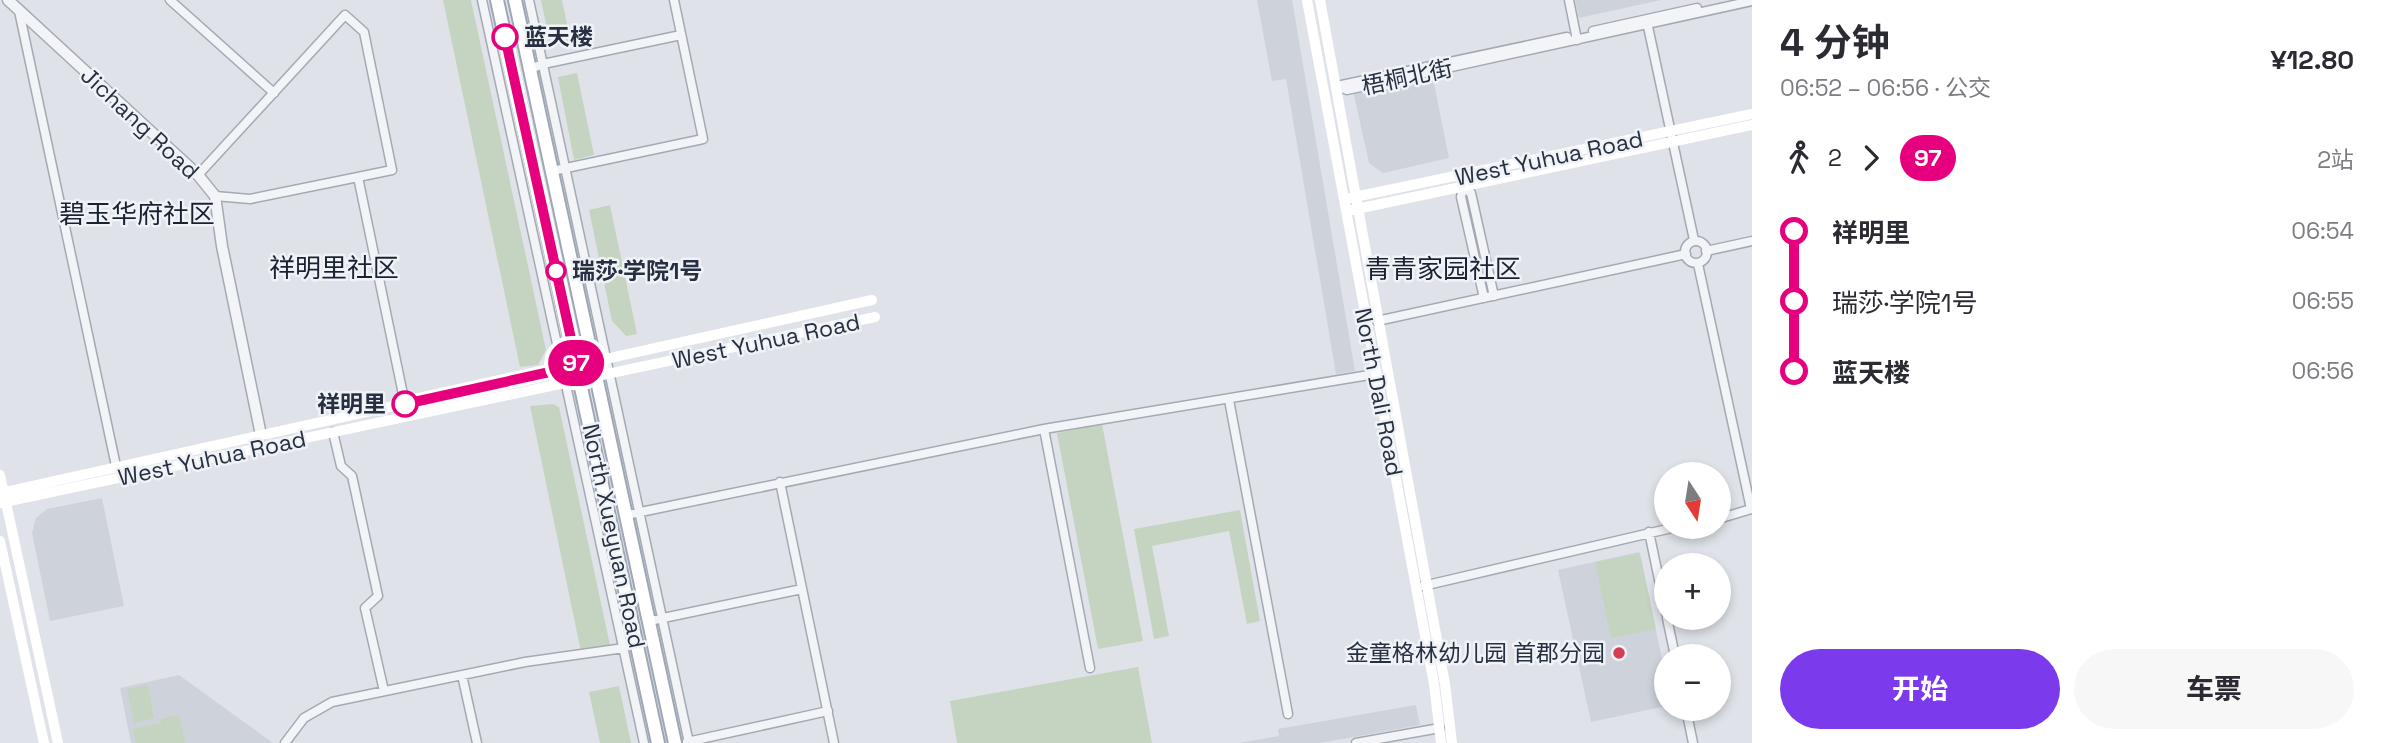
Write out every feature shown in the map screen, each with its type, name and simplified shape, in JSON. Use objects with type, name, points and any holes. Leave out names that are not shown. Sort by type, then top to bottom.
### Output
[{"type":"main road","name":"North Xueyuan Road","points":[[497,0],[658,743]]},
{"type":"main road","name":"North Xueyuan Road","points":[[515,0],[675,743]]},
{"type":"main road","name":"North Dali Road","points":[[1307,0],[1377,321],[1421,586],[1441,743]]},
{"type":"main road","name":"North Dali Road","points":[[1320,0],[1336,86],[1375,374],[1445,684],[1452,743]]},
{"type":"main road","points":[[513,72],[530,69]]},
{"type":"main road","name":"West Yuhua Road","points":[[1351,204],[1463,187],[1671,137],[1752,114]]},
{"type":"main road","name":"West Yuhua Road","points":[[1351,204],[1671,137],[1752,124]]},
{"type":"main road","name":"West Yuhua Road","points":[[2,497],[116,466],[261,435],[332,426],[405,404],[872,300]]},
{"type":"main road","name":"West Yuhua Road","points":[[2,497],[332,426],[567,384],[875,317]]},
{"type":"main road","points":[[0,475],[2,497],[58,743]]},
{"type":"main road","points":[[0,541],[44,743]]},
{"type":"street","name":"Jichang Road","points":[[8,0],[198,175],[215,196],[222,246],[261,435]]},
{"type":"street","points":[[170,0],[274,93]]},
{"type":"street","points":[[482,0],[644,743]]},
{"type":"street","points":[[529,0],[608,359],[687,743],[828,711]]},
{"type":"street","points":[[552,171],[703,139],[674,0]]},
{"type":"street","points":[[1569,0],[1577,37]]},
{"type":"street","name":"梧桐北街","points":[[1336,86],[1647,22],[1734,0]]},
{"type":"street","name":"梧桐北街","points":[[1713,5],[1752,1]]},
{"type":"street","points":[[19,11],[116,466]]},
{"type":"street","points":[[198,175],[345,15],[362,29],[392,170],[250,199],[215,196]]},
{"type":"street","points":[[1647,22],[1694,240]]},
{"type":"street","points":[[530,69],[681,35]]},
{"type":"street","points":[[499,77],[513,72]]},
{"type":"street","points":[[358,177],[405,404]]},
{"type":"street","points":[[1483,298],[1461,197],[1463,187],[1471,193],[1494,296]]},
{"type":"street","points":[[1694,240],[1701,242],[1706,251],[1705,259],[1698,264],[1690,262],[1686,254],[1687,244],[1694,240]]},
{"type":"street","points":[[1706,251],[1752,241]]},
{"type":"street","points":[[1377,321],[1686,254]]},
{"type":"street","points":[[1698,264],[1751,509],[1731,515]]},
{"type":"street","points":[[625,514],[1044,429],[1375,374]]},
{"type":"street","points":[[1229,400],[1288,714]]},
{"type":"street","points":[[332,426],[341,466],[352,476],[378,596],[365,608],[384,691]]},
{"type":"street","points":[[1044,429],[1090,668]]},
{"type":"street","points":[[780,482],[834,743]]},
{"type":"street","points":[[1421,586],[1654,530]]},
{"type":"street","points":[[1649,531],[1654,554]]},
{"type":"street","points":[[649,621],[802,589]]},
{"type":"street","points":[[285,743],[293,729],[315,710],[332,702],[525,662],[624,648]]},
{"type":"street","points":[[462,675],[477,743]]},
{"type":"street","points":[[1688,721],[1693,743]]},
{"type":"street","points":[[1356,743],[1440,728]]},
{"type":"shaded area","points":[[1257,0],[1292,0],[1355,371],[1336,374],[1286,79],[1272,81]]},
{"type":"shaded area","points":[[1575,0],[1661,0],[1579,18]]},
{"type":"shaded area","points":[[1432,74],[1449,158],[1383,173],[1369,163],[1353,91]]},
{"type":"shaded area","points":[[102,498],[124,606],[50,621],[32,533],[36,518],[47,509]]},
{"type":"shaded area","name":"金童格林幼儿园 首郡分园","points":[[1639,552],[1659,644],[1654,644],[1654,709],[1591,722],[1558,570]]},
{"type":"shaded area","points":[[179,675],[273,743],[131,743],[120,688]]},
{"type":"shaded area","points":[[1416,705],[1420,725],[1320,743],[1239,743],[1279,736],[1278,729]]},
{"type":"green space","points":[[443,0],[471,0],[546,350],[538,365],[520,367]]},
{"type":"green space","points":[[541,0],[562,0],[571,42],[551,47]]},
{"type":"green space","points":[[577,73],[594,155],[574,160],[558,77]]},
{"type":"green space","points":[[610,205],[637,334],[626,336],[612,321],[589,210]]},
{"type":"green space","points":[[553,404],[559,407],[610,645],[581,652],[530,406]]},
{"type":"green space","points":[[1102,424],[1143,641],[1098,649],[1057,433]]},
{"type":"green space","points":[[1240,510],[1260,621],[1247,624],[1229,531],[1152,546],[1169,636],[1154,639],[1134,529]]},
{"type":"green space","points":[[1640,553],[1654,629],[1611,638],[1595,562]]},
{"type":"green space","points":[[1138,667],[1152,743],[957,743],[950,701]]},
{"type":"green space","points":[[148,685],[154,718],[134,723],[127,689]]},
{"type":"green space","points":[[619,686],[631,743],[600,743],[589,692]]},
{"type":"green space","points":[[179,715],[185,743],[136,743],[133,729],[161,723],[161,719]]},
{"type":"bus line","name":"97","points":[[405,404],[577,366],[505,37]]},
{"type":"place","name":"蓝天楼","points":[[505,37]]},
{"type":"place","name":"瑞莎·学院1号","points":[[556,271]]},
{"type":"place","name":"祥明里","points":[[405,404]]},
{"type":"place","name":"金童格林幼儿园 首郡分园","points":[[1619,653]]},
{"type":"district","name":"碧玉华府社区","points":[[137,214]]},
{"type":"district","name":"祥明里社区","points":[[334,268]]},
{"type":"district","name":"青青家园社区","points":[[1443,269]]}]
